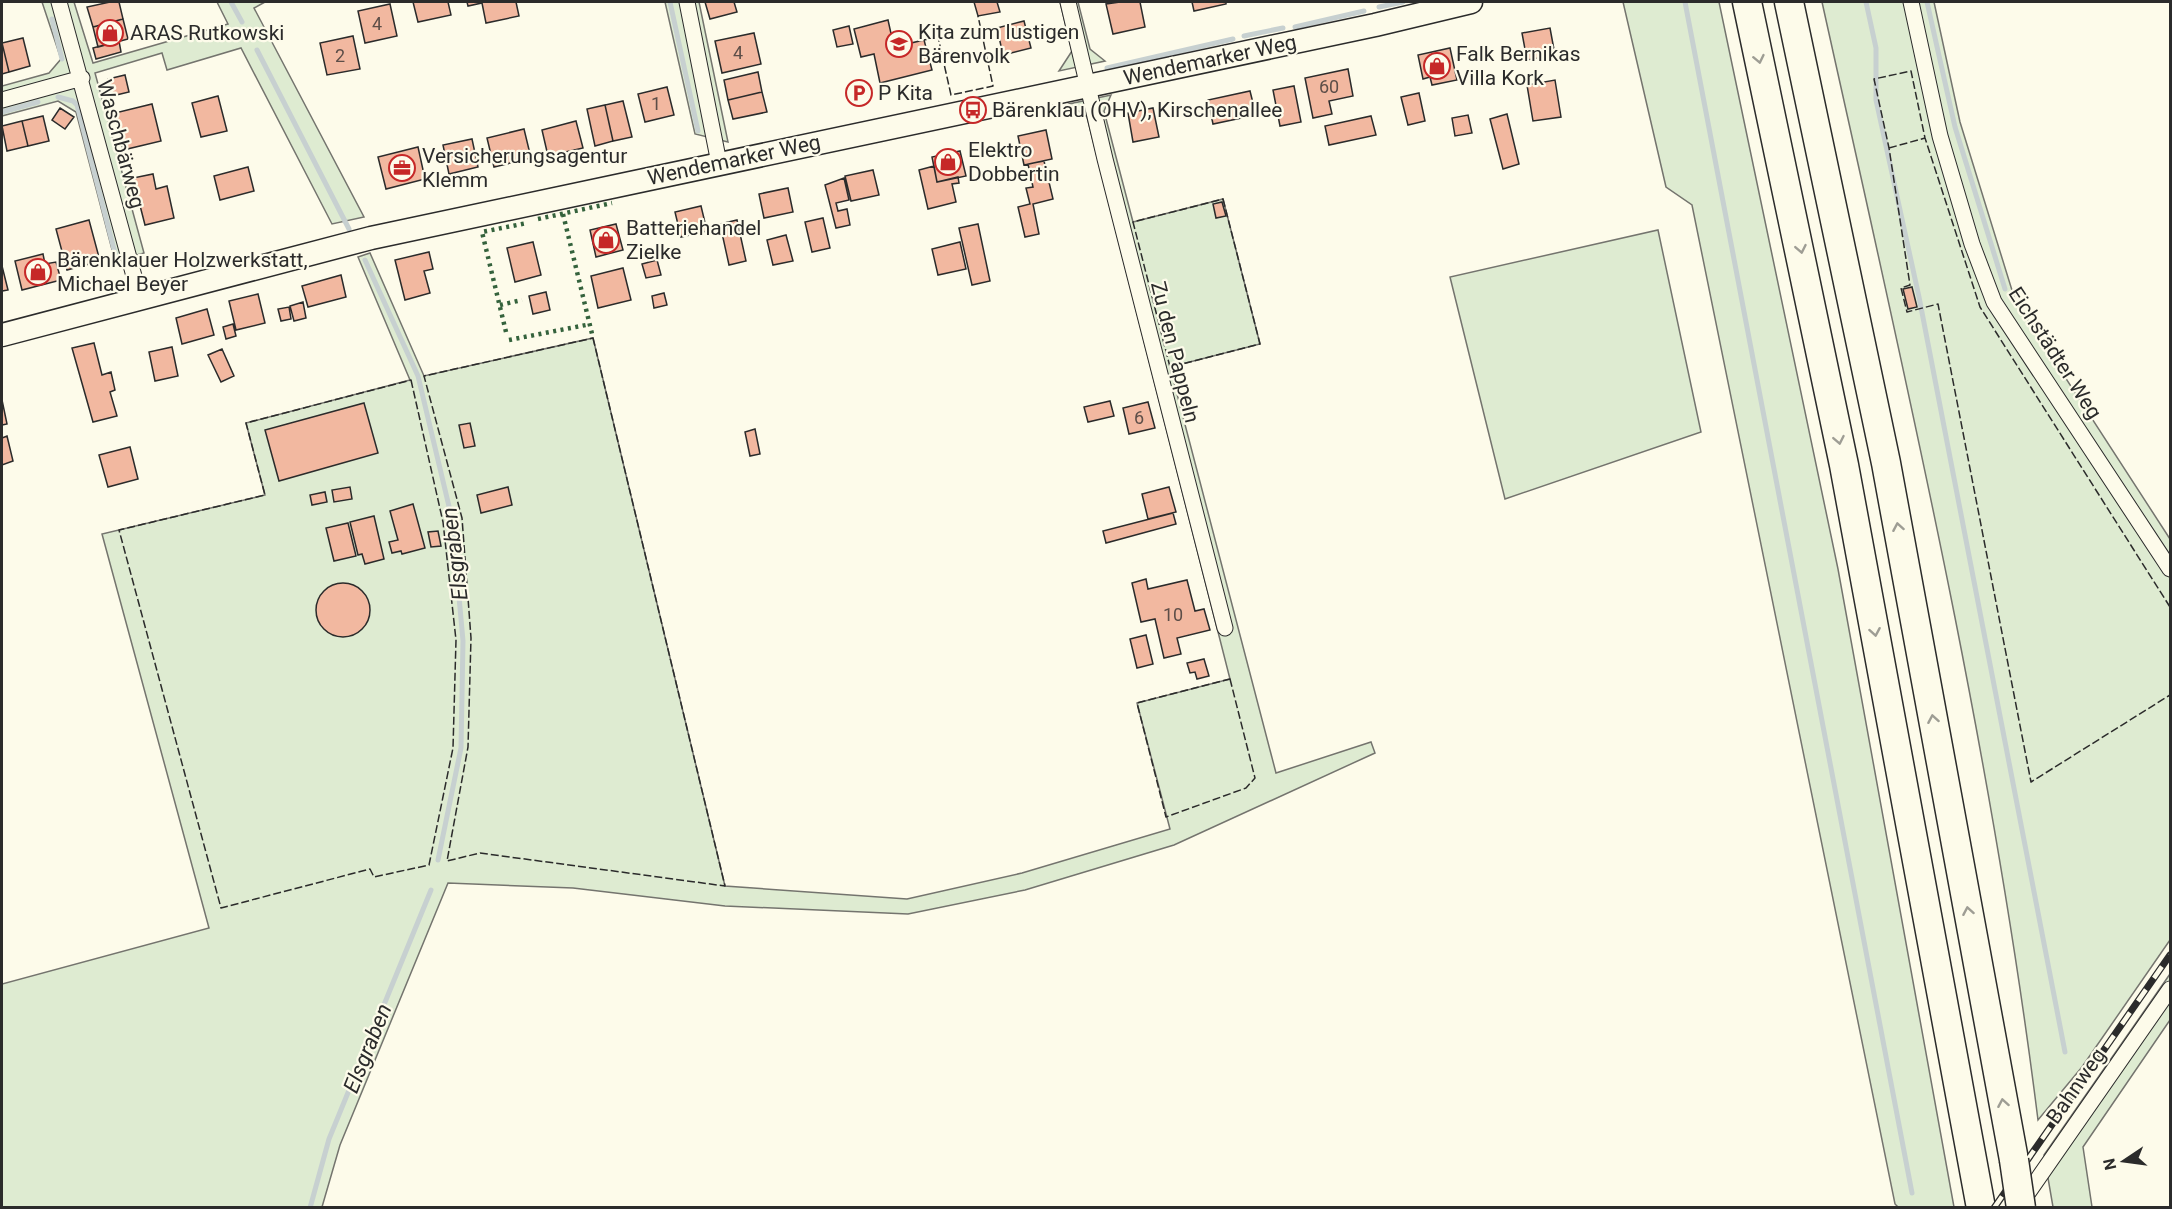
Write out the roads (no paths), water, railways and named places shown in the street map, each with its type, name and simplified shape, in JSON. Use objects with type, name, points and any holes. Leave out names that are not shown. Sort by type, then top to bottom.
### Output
[{"type":"highway","points":[[1747,2],[1844,465],[1981,1207]]},
{"type":"highway","points":[[1789,2],[1886,463],[2014,1160],[2019,1208]]},
{"type":"street","name":"Waschbärweg","points":[[59,2],[82,78],[140,298]]},
{"type":"street","points":[[687,2],[719,163]]},
{"type":"street","name":"Zu den Pappeln","points":[[1068,2],[1224,628]]},
{"type":"street","name":"Wendemarker Weg","points":[[2,335],[371,238],[1410,18],[1471,2]]},
{"type":"street","name":"Eichstädter Weg","points":[[1911,2],[1940,136],[1972,244],[1994,302],[2170,569]]},
{"type":"street","points":[[2,100],[82,78]]},
{"type":"street","name":"Bahnweg","points":[[2019,1208],[2170,989]]},
{"type":"waterway","name":"Elsgraben","points":[[231,2],[242,22]]},
{"type":"waterway","points":[[670,2],[698,131]]},
{"type":"waterway","points":[[1379,7],[1403,2]]},
{"type":"waterway","points":[[1685,2],[1912,1193]]},
{"type":"waterway","points":[[1866,2],[1876,48],[1876,100],[1919,297],[2065,1052]]},
{"type":"waterway","points":[[1927,2],[1955,127],[2005,289]]},
{"type":"waterway","points":[[1295,27],[1364,11]]},
{"type":"waterway","points":[[52,19],[62,59]]},
{"type":"waterway","points":[[1244,36],[1283,28]]},
{"type":"waterway","points":[[1107,68],[1233,39]]},
{"type":"waterway","name":"Elsgraben","points":[[257,50],[349,229]]},
{"type":"waterway","points":[[58,97],[73,101],[77,105],[117,261]]},
{"type":"waterway","points":[[2,112],[38,102]]},
{"type":"waterway","name":"Elsgraben","points":[[365,260],[418,376],[452,519],[463,641],[461,748],[438,860]]},
{"type":"waterway","name":"Elsgraben","points":[[310,1208],[329,1139],[431,890]]},
{"type":"railway","points":[[1994,1208],[2170,955]]},
{"type":"place","name":"ARAS Rutkowski","points":[[110,33]]},
{"type":"place","name":"Kita zum lustigen Bärenvolk","points":[[899,44]]},
{"type":"place","name":"Falk Bernikas Villa Kork","points":[[1437,66]]},
{"type":"place","name":"P Kita","points":[[859,93]]},
{"type":"place","name":"Bärenklau (OHV), Kirschenallee","points":[[973,110]]},
{"type":"place","name":"Elektro Dobbertin","points":[[948,162]]},
{"type":"place","name":"Versicherungsagentur Klemm","points":[[402,168]]},
{"type":"place","name":"Batteriehandel Zielke","points":[[606,240]]},
{"type":"place","name":"Bärenklauer Holzwerkstatt, Michael Beyer","points":[[38,272]]}]
